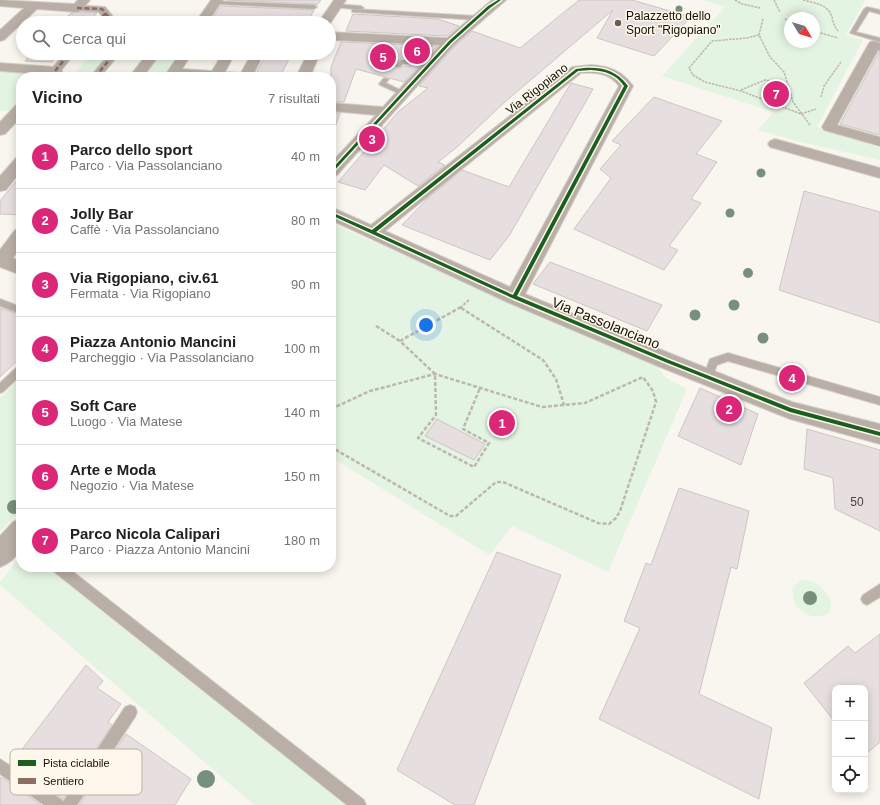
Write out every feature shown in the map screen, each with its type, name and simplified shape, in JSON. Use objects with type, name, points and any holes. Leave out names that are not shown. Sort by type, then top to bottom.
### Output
[{"type":"street","points":[[336,166],[450,42],[479,16],[500,0]]},
{"type":"street","points":[[204,16],[212,1]]},
{"type":"street","points":[[2,2],[34,5],[78,5],[102,9],[108,16]]},
{"type":"street","points":[[329,16],[338,3]]},
{"type":"street","points":[[22,16],[34,5]]},
{"type":"street","points":[[64,16],[78,5]]},
{"type":"street","points":[[103,16],[106,13]]},
{"type":"street","points":[[0,37],[16,22]]},
{"type":"street","points":[[336,36],[450,42]]},
{"type":"street","points":[[880,47],[874,45],[829,127],[880,142]]},
{"type":"street","points":[[6,68],[20,60]]},
{"type":"street","points":[[54,72],[64,60]]},
{"type":"street","points":[[100,72],[109,60]]},
{"type":"street","points":[[140,72],[149,60]]},
{"type":"street","points":[[174,72],[182,60]]},
{"type":"street","points":[[218,72],[225,60]]},
{"type":"street","points":[[248,72],[254,60]]},
{"type":"street","points":[[305,72],[311,60]]},
{"type":"street","points":[[6,68],[37,72]]},
{"type":"street","name":"Via Rigopiano","points":[[373,232],[577,70],[593,68],[608,72],[623,81],[626,86],[514,297]]},
{"type":"street","points":[[336,107],[386,111]]},
{"type":"street","points":[[0,131],[13,116]]},
{"type":"street","points":[[775,144],[880,173]]},
{"type":"street","points":[[336,154],[346,155]]},
{"type":"street","points":[[0,186],[16,167]]},
{"type":"street","name":"Via Passolanciano","points":[[336,215],[514,297],[790,410],[880,434]]},
{"type":"street","points":[[16,240],[1,260],[16,267]]},
{"type":"street","points":[[0,555],[16,536]]},
{"type":"lane","points":[[212,1],[314,7]]},
{"type":"lane","points":[[338,3],[403,10]]},
{"type":"lane","points":[[880,12],[867,9],[853,33],[880,40]]},
{"type":"lane","points":[[412,10],[479,16]]},
{"type":"lane","points":[[354,11],[479,16]]},
{"type":"lane","points":[[398,66],[401,62],[431,62]]},
{"type":"lane","points":[[386,79],[382,84],[402,93]]},
{"type":"lane","points":[[0,302],[16,309]]},
{"type":"lane","points":[[708,377],[712,362],[728,357],[880,402]]},
{"type":"lane","points":[[0,389],[16,374]]},
{"type":"lane","points":[[63,572],[359,805]]},
{"type":"lane","points":[[867,599],[880,590]]},
{"type":"lane","points":[[106,749],[130,712]]},
{"type":"lane","points":[[0,766],[1,765],[10,771]]},
{"type":"lane","points":[[43,795],[57,805]]},
{"type":"lane","points":[[69,805],[76,795]]},
{"type":"path","points":[[735,0],[742,4],[760,8]]},
{"type":"path","points":[[774,0],[780,12]]},
{"type":"path","points":[[802,0],[824,6],[829,11],[832,25],[841,34]]},
{"type":"path","points":[[763,19],[759,35],[770,57],[784,72],[793,102],[813,129]]},
{"type":"path","points":[[759,35],[747,38],[712,41],[689,68],[693,76],[705,82],[741,90],[801,114],[816,109]]},
{"type":"path","points":[[819,102],[824,86],[845,56]]},
{"type":"path","points":[[741,90],[765,80],[788,85]]},
{"type":"path","points":[[400,341],[460,308],[468,301]]},
{"type":"path","points":[[460,308],[543,360],[556,379],[564,405]]},
{"type":"path","points":[[336,450],[450,516],[456,516],[496,482],[504,482],[598,522],[609,524],[616,518],[620,511],[656,407],[656,393],[643,377],[585,403],[542,407],[435,374],[400,341],[376,326]]},
{"type":"path","points":[[435,374],[436,415],[418,438],[474,468],[489,443],[463,429],[480,388]]},
{"type":"path","points":[[336,407],[370,391],[435,374]]},
{"type":"green space","points":[[703,0],[865,0],[846,35],[863,40],[817,127],[880,148],[880,160],[801,142],[758,130],[773,112],[662,76],[725,7]]},
{"type":"green space","points":[[86,60],[106,60],[97,72],[76,72]]},
{"type":"green space","points":[[153,60],[175,60],[167,72],[145,72]]},
{"type":"green space","points":[[0,70],[29,72],[16,72],[16,103],[9,111],[0,111]]},
{"type":"green space","points":[[336,225],[657,366],[666,378],[687,389],[608,572],[512,526],[490,555],[336,460]]},
{"type":"green space","points":[[16,383],[16,514],[0,532],[0,398]]},
{"type":"green space","points":[[16,562],[16,572],[52,572],[345,805],[254,805],[0,585],[0,582]]},
{"type":"green space","points":[[806,580],[818,585],[827,594],[831,604],[830,611],[824,615],[816,616],[807,614],[799,608],[794,599],[793,587],[800,581]]},
{"type":"building","points":[[226,0],[321,0],[317,5]]},
{"type":"building","points":[[579,0],[632,0],[691,17],[654,56],[597,38],[613,10],[506,101],[456,148],[438,162],[445,165],[418,186],[384,165],[365,190],[338,182],[398,112],[428,88],[419,86],[455,46],[472,31],[520,48]]},
{"type":"building","points":[[221,6],[314,10],[311,16],[214,16]]},
{"type":"building","points":[[71,13],[97,13],[94,16],[68,16]]},
{"type":"building","points":[[353,14],[438,19],[459,26],[446,36],[346,31]]},
{"type":"building","points":[[341,42],[437,46],[426,58],[401,58],[395,64],[396,68],[404,66],[419,66],[404,82],[356,69],[344,102],[336,102],[336,72],[331,72],[331,67],[334,60],[336,60],[336,54]]},
{"type":"building","points":[[880,52],[880,135],[840,124]]},
{"type":"building","points":[[26,60],[54,60],[52,62],[25,61]]},
{"type":"building","points":[[263,60],[288,60],[282,72],[257,72]]},
{"type":"building","points":[[571,83],[593,89],[509,236],[490,260],[402,225],[428,198],[462,170],[509,187]]},
{"type":"building","points":[[654,97],[722,121],[696,154],[717,162],[691,199],[701,203],[669,246],[678,250],[664,270],[574,229],[611,178],[600,169],[621,145],[612,141]]},
{"type":"building","points":[[336,113],[340,113],[336,124]]},
{"type":"building","points":[[16,181],[16,215],[0,214],[0,201]]},
{"type":"building","points":[[804,191],[880,212],[880,323],[779,290]]},
{"type":"building","points":[[550,262],[662,305],[647,331],[533,284]]},
{"type":"building","points":[[0,308],[16,313],[16,362],[0,377]]},
{"type":"building","points":[[700,388],[758,414],[741,465],[678,436]]},
{"type":"building","points":[[437,419],[485,444],[474,460],[425,436]]},
{"type":"building","points":[[807,429],[880,450],[880,531],[835,509],[833,478],[804,469]]},
{"type":"building","points":[[679,488],[749,511],[737,569],[731,567],[699,694],[772,728],[759,799],[599,719],[640,628],[624,621],[646,563],[651,565]]},
{"type":"building","points":[[497,552],[561,575],[474,805],[455,805],[397,770]]},
{"type":"building","points":[[880,634],[880,742],[868,752],[868,685],[832,685],[832,718],[804,683],[848,646],[855,653]]},
{"type":"building","points":[[86,665],[103,681],[97,688],[121,704],[108,722],[112,725],[96,749],[22,749]]},
{"type":"building","points":[[126,734],[191,779],[175,805],[79,805],[86,795],[142,795],[142,749],[116,749]]},
{"type":"building","points":[[1,777],[10,783],[10,795],[27,795],[41,805],[0,805]]},
{"type":"building","points":[[57,795],[66,795],[63,799]]},
{"type":"marked path","points":[[77,8],[102,9],[108,16]]},
{"type":"marked path","points":[[103,16],[106,13]]},
{"type":"marked path","points":[[55,71],[64,60]]},
{"type":"marked path","points":[[99,72],[109,60]]},
{"type":"cycle path","points":[[336,167],[450,42],[489,7],[500,0]]},
{"type":"cycle path","points":[[373,232],[577,70],[598,69],[611,73],[622,80],[626,86],[514,297]]},
{"type":"cycle path","points":[[336,215],[514,297],[667,361],[790,410],[880,434]]},
{"type":"place","name":"Palazzetto dello Sport \"Rigopiano\"","points":[[618,23]]},
{"type":"place","name":"Arte e Moda","points":[[417,51]]},
{"type":"place","name":"Soft Care","points":[[383,57]]},
{"type":"place","name":"Parco Nicola Calipari","points":[[776,94]]},
{"type":"place","name":"Via Rigopiano, civ.61","points":[[372,139]]},
{"type":"place","name":"Piazza Antonio Mancini","points":[[792,378]]},
{"type":"place","name":"Jolly Bar","points":[[729,409]]},
{"type":"place","name":"Parco dello sport","points":[[502,423]]}]
